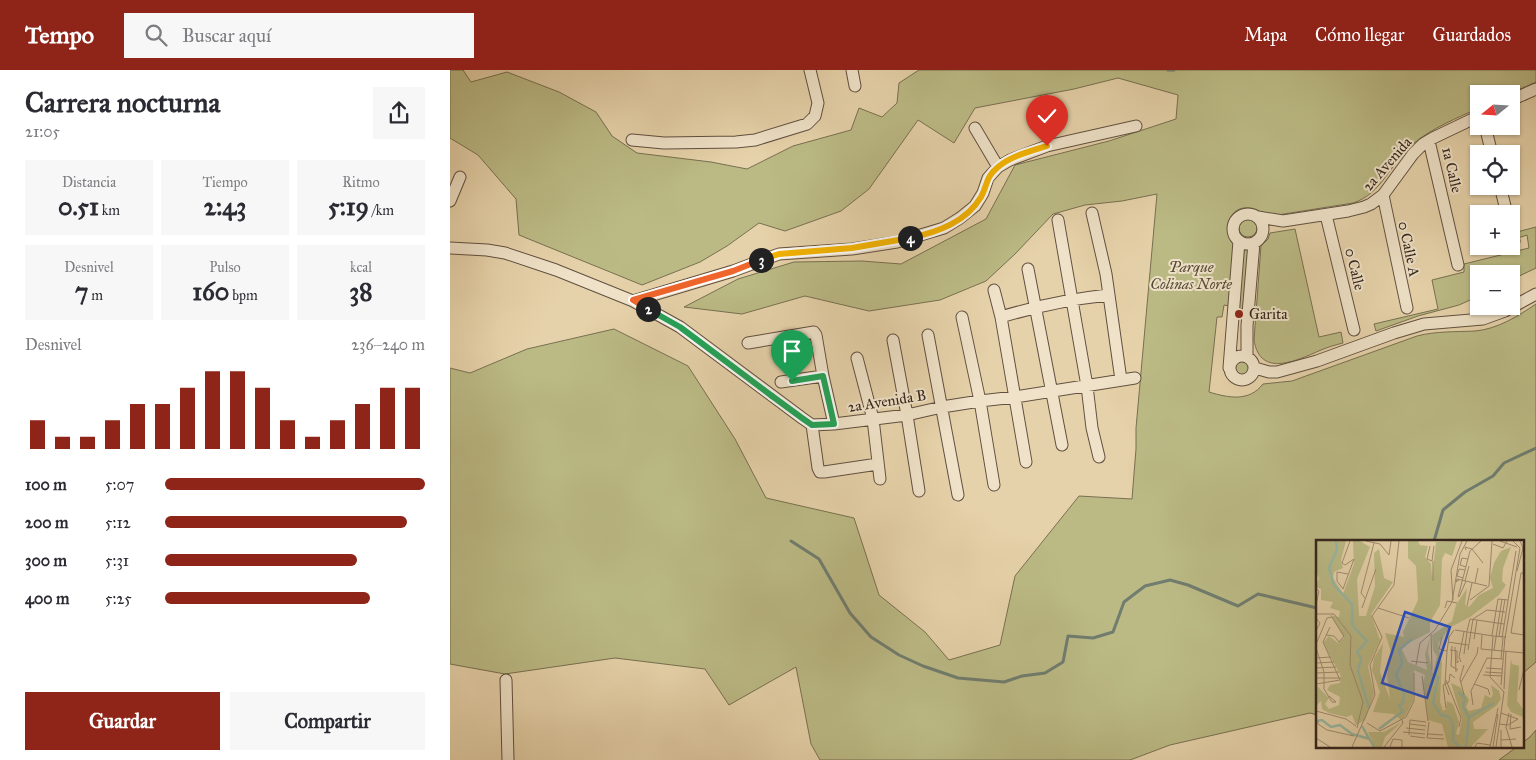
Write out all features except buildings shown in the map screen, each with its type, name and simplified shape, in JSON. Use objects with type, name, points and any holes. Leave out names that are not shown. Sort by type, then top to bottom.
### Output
[{"type":"street","points":[[632,140],[664,143],[736,142],[755,140],[807,124],[815,116],[818,104],[810,70]]},
{"type":"street","points":[[852,70],[855,86]]},
{"type":"street","points":[[1520,96],[1536,89]]},
{"type":"street","name":"2a Avenida","points":[[1258,217],[1283,221],[1326,215],[1371,204],[1383,195],[1413,154],[1423,144],[1470,120]]},
{"type":"street","points":[[633,300],[733,271],[779,254],[852,248],[897,242],[923,236],[944,228],[975,206],[983,194],[988,178],[998,167],[1010,160],[1047,146],[1136,126]]},
{"type":"street","points":[[975,128],[998,167]]},
{"type":"street","name":"1a Calle","points":[[1429,141],[1458,265]]},
{"type":"street","points":[[450,201],[460,177]]},
{"type":"street","name":"0 Calle A","points":[[1383,195],[1407,308]]},
{"type":"street","points":[[1092,213],[1106,274],[1121,380]]},
{"type":"street","points":[[1247,356],[1247,326],[1258,239],[1263,225],[1258,217],[1249,213],[1236,219],[1233,228],[1234,234],[1239,241],[1245,244],[1258,239]]},
{"type":"street","name":"0 Calle","points":[[1326,215],[1354,330]]},
{"type":"street","points":[[1058,220],[1087,386],[1092,428],[1099,457]]},
{"type":"street","name":"2a Avenida","points":[[1258,239],[1270,228],[1283,221]]},
{"type":"street","points":[[1230,368],[1234,358],[1247,356],[1252,360],[1255,368],[1252,376],[1248,379],[1240,380],[1233,376],[1230,368],[1232,326],[1239,241]]},
{"type":"street","points":[[450,248],[505,253],[556,270],[633,300],[680,327],[812,425],[820,472],[878,464]]},
{"type":"street","points":[[1028,269],[1062,445]]},
{"type":"street","points":[[994,290],[1001,317],[1026,462]]},
{"type":"street","points":[[1255,368],[1277,372],[1317,361],[1424,324],[1483,319],[1505,312],[1536,294]]},
{"type":"street","points":[[1001,317],[1072,299],[1108,295]]},
{"type":"street","points":[[962,317],[980,400],[994,485]]},
{"type":"street","points":[[1232,326],[1247,326]]},
{"type":"street","points":[[748,343],[814,332],[834,424]]},
{"type":"street","points":[[928,334],[958,494]]},
{"type":"street","points":[[893,340],[919,491]]},
{"type":"street","points":[[857,358],[873,418],[880,480]]},
{"type":"street","points":[[782,382],[823,376]]},
{"type":"street","name":"2a Avenida B","points":[[812,425],[907,415],[980,400],[1015,397],[1135,378]]},
{"type":"street","points":[[506,680],[508,760]]},
{"type":"green space","name":"Parque Colinas Norte","points":[[450,70],[463,70],[471,82],[507,72],[559,92],[596,112],[612,136],[637,153],[711,162],[747,169],[793,146],[851,130],[859,108],[882,117],[897,103],[899,83],[919,70],[1536,70],[1536,82],[1520,89],[1520,85],[1470,85],[1470,112],[1436,128],[1420,138],[1405,151],[1372,193],[1363,199],[1353,203],[1265,217],[1251,208],[1235,211],[1228,224],[1234,245],[1229,306],[1224,305],[1222,317],[1217,317],[1209,392],[1231,397],[1245,396],[1257,390],[1263,384],[1292,381],[1424,334],[1492,328],[1520,315],[1536,304],[1536,662],[1524,672],[1524,540],[1316,540],[1316,715],[1310,713],[1170,745],[1130,760],[820,760],[811,744],[796,667],[729,705],[705,669],[615,658],[505,674],[450,664],[450,368],[470,373],[527,349],[614,329],[688,366],[735,439],[766,498],[854,518],[879,595],[925,632],[949,660],[1000,645],[1015,576],[1079,496],[1132,499],[1136,428],[1157,194],[1122,201],[1085,205],[1053,214],[986,281],[940,300],[869,311],[805,296],[742,314],[684,307],[738,279],[794,262],[862,261],[901,264],[986,219],[1015,165],[1109,141],[1176,119],[1178,95],[1118,78],[1074,89],[975,108],[954,143],[918,120],[869,189],[841,211],[785,231],[759,223],[727,246],[700,262],[642,285],[519,235],[516,199],[478,155],[450,138]]},
{"type":"green space","points":[[1244,219],[1252,219],[1257,224],[1255,235],[1244,237],[1239,232],[1239,224]]},
{"type":"green space","points":[[1536,227],[1536,268],[1520,276],[1520,265],[1470,265],[1470,300],[1376,331],[1374,324],[1438,309],[1432,280],[1464,272],[1464,264],[1501,255],[1520,255],[1520,250],[1529,248],[1527,235],[1520,237],[1520,231]]},
{"type":"green space","points":[[1295,229],[1319,337],[1341,332],[1343,343],[1291,362],[1272,363],[1264,359],[1258,352],[1254,340],[1261,246],[1268,239],[1270,233]]},
{"type":"green space","points":[[1248,249],[1245,309],[1238,308],[1244,250]]},
{"type":"green space","points":[[1239,359],[1247,359],[1252,364],[1250,375],[1239,377],[1234,372],[1234,364]]},
{"type":"green space","points":[[1536,730],[1536,760],[1499,760],[1515,748],[1524,748],[1524,742]]},
{"type":"waterway","points":[[1168,70],[1174,70]]},
{"type":"waterway","points":[[1434,540],[1443,510],[1465,492],[1493,476],[1504,463],[1536,448]]},
{"type":"waterway","points":[[791,541],[819,559],[850,613],[871,637],[899,655],[923,666],[958,678],[1004,682],[1022,676],[1045,673],[1063,662],[1068,636],[1093,638],[1113,632],[1124,602],[1145,586],[1170,580],[1188,585],[1238,606],[1258,594],[1316,608]]},
{"type":"place","name":"Garita","points":[[1239,314]]},
{"type":"route","points":[[792,381],[823,376],[834,424],[812,425],[680,327],[633,300],[733,271],[779,254],[852,248],[897,242],[923,236],[944,228],[975,206],[983,194],[988,178],[998,167],[1027,152],[1047,146]]}]
